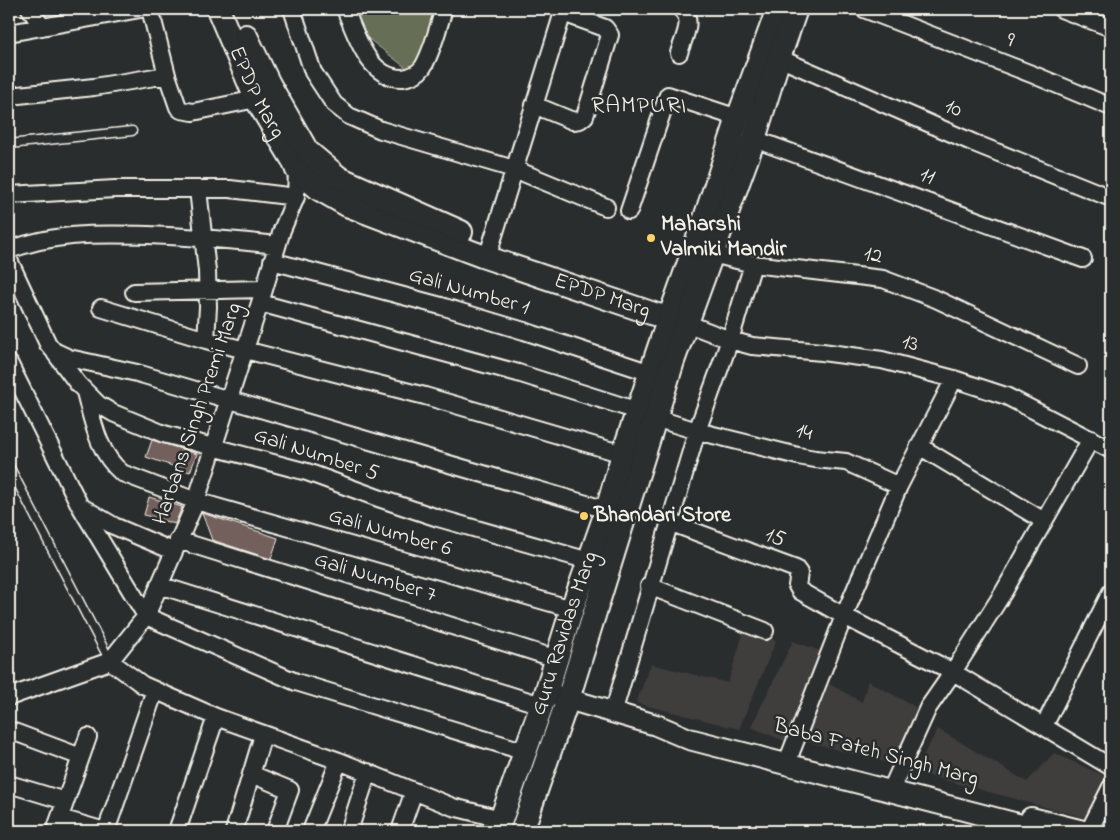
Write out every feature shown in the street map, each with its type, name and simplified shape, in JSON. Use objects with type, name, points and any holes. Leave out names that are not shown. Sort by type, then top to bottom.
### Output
[{"type":"main road","name":"EPDP Marg","points":[[218,9],[256,99],[302,160],[320,189],[347,205],[663,307],[678,319]]},
{"type":"main road","name":"EPDP Marg","points":[[235,9],[250,48],[269,84],[302,160]]},
{"type":"main road","name":"Guru Ravidas Marg","points":[[522,831],[568,699],[647,415],[678,319],[706,218],[738,118],[778,9]]},
{"type":"main road","name":"Guru Ravidas Marg","points":[[499,825],[544,699],[623,454],[647,415],[651,374],[712,254],[754,139],[796,9]]},
{"type":"street","points":[[30,9],[42,27]]},
{"type":"street","points":[[9,33],[104,12],[140,9]]},
{"type":"street","points":[[150,9],[167,75],[178,107],[187,112],[193,112],[256,99]]},
{"type":"street","points":[[292,9],[313,72],[334,104],[349,116],[381,130],[514,169],[606,208]]},
{"type":"street","points":[[345,9],[362,49],[381,71],[396,78],[411,77],[422,69],[444,9]]},
{"type":"street","points":[[679,53],[688,21],[687,14],[681,9]]},
{"type":"street","name":"9","points":[[864,9],[1111,107]]},
{"type":"street","points":[[1061,9],[1111,28]]},
{"type":"street","points":[[490,251],[514,169],[563,11],[605,28],[610,35],[585,116],[580,120],[573,121],[534,105]]},
{"type":"street","name":"10","points":[[779,58],[965,139],[1111,198]]},
{"type":"street","points":[[9,96],[167,75]]},
{"type":"street","points":[[629,211],[668,95],[738,118]]},
{"type":"street","name":"11","points":[[754,139],[1083,259]]},
{"type":"street","name":"Harbans Singh Premi Marg","points":[[110,661],[146,616],[196,501],[214,446],[223,400],[244,350],[282,230],[296,197],[302,160]]},
{"type":"street","points":[[9,195],[115,188],[230,189],[296,197]]},
{"type":"street","points":[[198,189],[208,289],[206,340]]},
{"type":"street","points":[[9,250],[45,239],[95,234],[203,238],[277,245]]},
{"type":"street","name":"12","points":[[712,254],[753,264],[883,279],[936,299],[1078,366]]},
{"type":"street","name":"Gali Number 5","points":[[9,260],[48,344],[85,392],[98,404],[113,413],[178,439],[214,446],[307,472],[438,518],[589,561]]},
{"type":"street","name":"Gali Number 1","points":[[272,261],[441,306],[651,374]]},
{"type":"street","points":[[613,713],[649,586],[697,430],[730,340],[753,264]]},
{"type":"street","name":"14","points":[[134,292],[208,289],[262,296],[697,430],[816,459],[846,462],[899,486]]},
{"type":"street","points":[[101,308],[206,340],[425,396],[623,454]]},
{"type":"street","name":"13","points":[[678,319],[730,340],[752,346],[822,352],[882,360],[954,379],[1006,396],[1111,450]]},
{"type":"street","points":[[54,351],[69,358],[107,366],[606,510]]},
{"type":"street","points":[[9,363],[80,506],[146,616],[296,682],[526,752]]},
{"type":"street","points":[[788,760],[844,616],[899,486],[954,379]]},
{"type":"street","name":"Gali Number 6","points":[[85,392],[100,446],[113,466],[122,473],[196,501],[572,609]]},
{"type":"street","points":[[892,787],[928,708],[1003,594],[1092,439]]},
{"type":"street","points":[[919,446],[1044,521]]},
{"type":"street","name":"Gali Number 7","points":[[80,506],[114,526],[176,546],[557,659]]},
{"type":"street","name":"15","points":[[669,522],[796,570],[799,573],[797,586],[800,591],[844,616]]},
{"type":"street","points":[[159,585],[544,699]]},
{"type":"street","points":[[649,586],[765,631]]},
{"type":"street","points":[[1044,726],[1111,592]]},
{"type":"street","points":[[844,616],[953,672],[1111,767]]},
{"type":"street","points":[[9,697],[110,661],[144,685],[216,716],[263,735],[368,772],[499,825]]},
{"type":"street","points":[[88,737],[58,825],[105,831],[155,690]]},
{"type":"street","name":"Baba Fateh Singh Marg","points":[[544,699],[568,699],[656,725],[689,739],[788,760],[892,787],[1045,831]]},
{"type":"street","points":[[177,831],[216,716]]},
{"type":"street","points":[[9,730],[81,757]]},
{"type":"street","points":[[234,831],[263,735]]},
{"type":"street","points":[[311,831],[339,761]]},
{"type":"street","points":[[348,831],[368,772]]},
{"type":"street","points":[[251,774],[290,790],[276,831]]},
{"type":"street","points":[[9,784],[65,801]]},
{"type":"street","name":"Baba Fateh Singh Marg","points":[[892,787],[1083,831]]},
{"type":"street","points":[[1089,831],[1111,787]]},
{"type":"street","points":[[400,831],[414,791]]},
{"type":"lane","points":[[9,144],[132,131]]},
{"type":"lane","points":[[9,466],[110,661]]},
{"type":"shaded area","points":[[745,627],[776,641],[739,729],[636,703],[651,664],[728,683]]},
{"type":"shaded area","points":[[793,641],[826,653],[789,743],[751,727]]},
{"type":"shaded area","points":[[868,681],[934,717],[930,722],[911,769],[804,741],[829,684],[862,702]]},
{"type":"shaded area","points":[[938,729],[1027,782],[1054,753],[1111,779],[1111,810],[1105,823],[914,772]]},
{"type":"green space","points":[[348,9],[438,9],[414,74],[365,36]]},
{"type":"building","points":[[152,440],[197,454],[190,472],[146,457]]},
{"type":"building","points":[[149,497],[182,507],[175,524],[144,515]]},
{"type":"building","points":[[202,513],[278,538],[271,559],[212,540]]},
{"type":"place","name":"Maharshi Valmiki Mandir","points":[[651,238]]},
{"type":"place","name":"Bhandari Store","points":[[584,516]]},
{"type":"district","name":"RAMPURI","points":[[639,106]]}]
